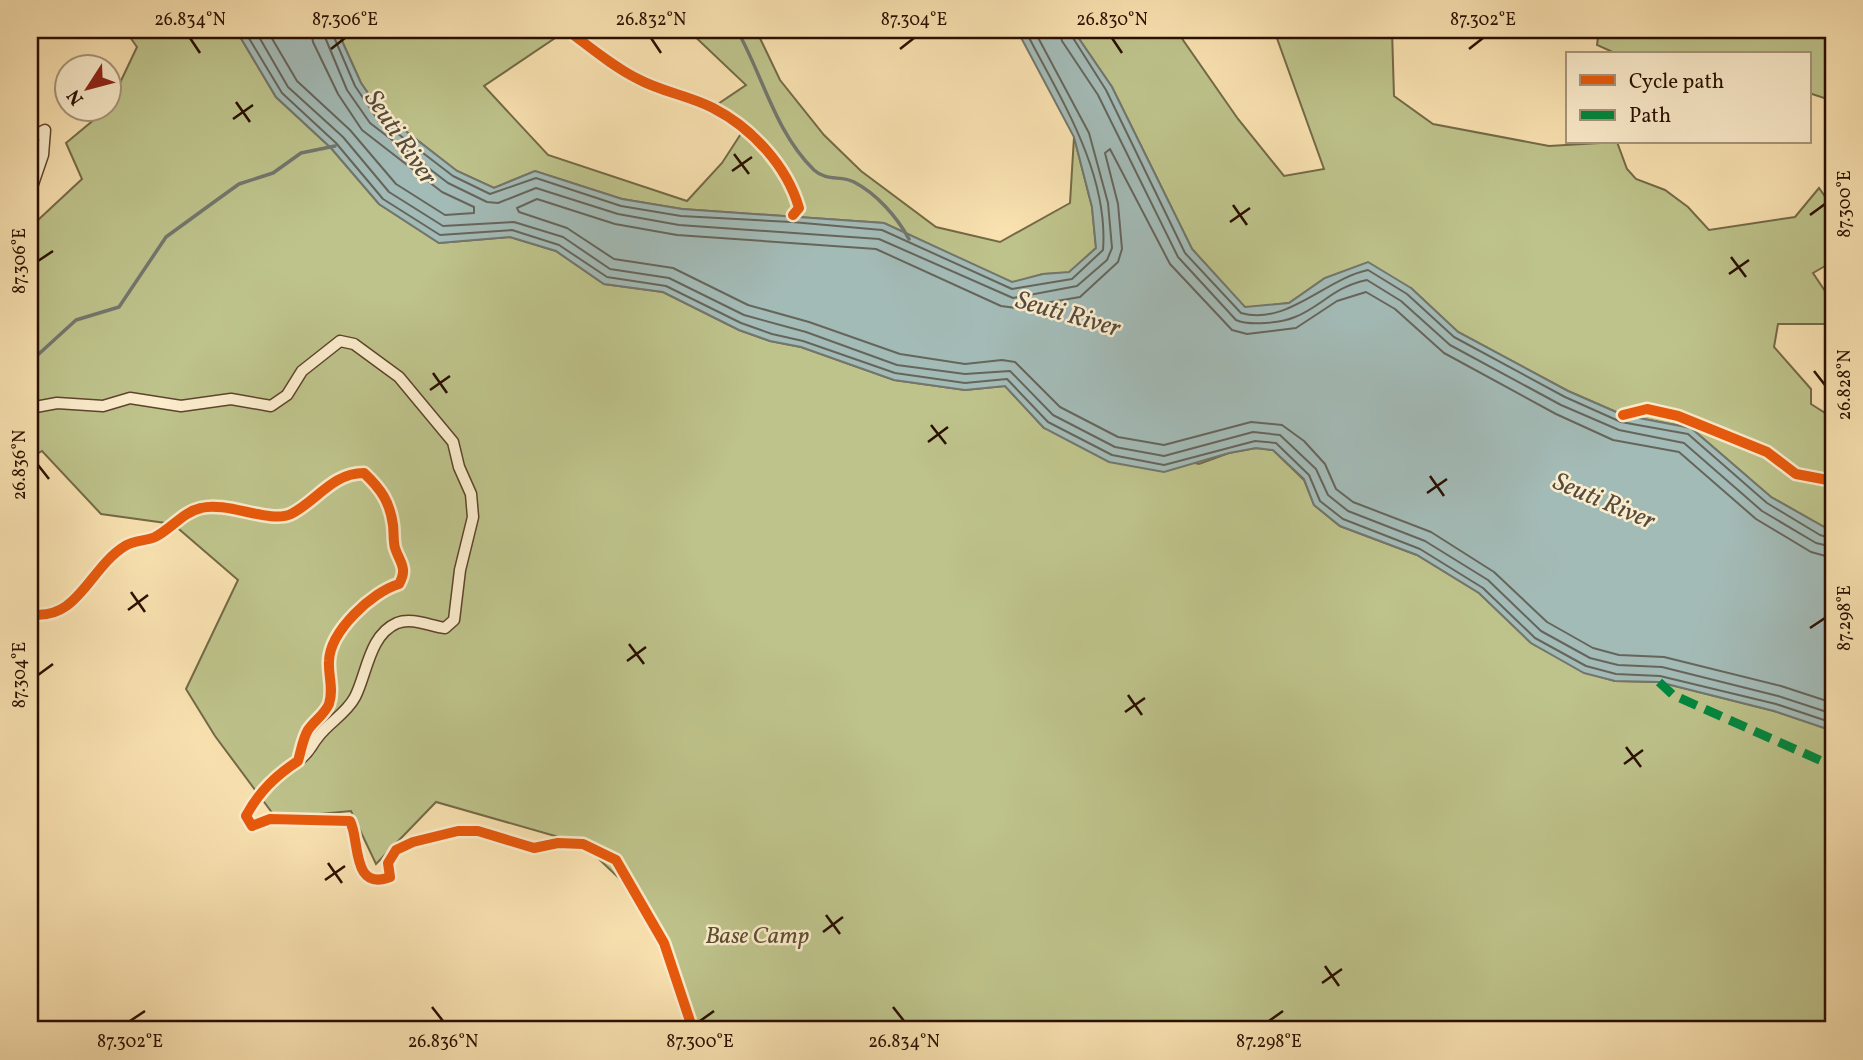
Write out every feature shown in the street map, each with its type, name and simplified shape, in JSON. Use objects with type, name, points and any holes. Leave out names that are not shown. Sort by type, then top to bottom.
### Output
[{"type":"main road","points":[[643,1030],[663,1030]]},
{"type":"street","points":[[567,30],[635,78],[712,108],[744,129],[773,158],[793,186],[799,208],[793,215]]},
{"type":"street","points":[[30,138],[45,130],[44,155],[30,193]]},
{"type":"street","points":[[30,408],[57,403],[103,406],[130,398],[181,406],[231,399],[271,406],[287,395],[302,371],[340,341],[354,344],[399,377],[453,442],[471,494],[473,517],[460,570],[454,620],[445,628],[409,620],[395,624],[379,639],[355,697],[338,720],[318,736],[312,751],[276,775],[246,816],[251,826],[261,825],[270,819],[350,821],[357,861],[370,878],[380,881],[390,877],[388,863],[396,850],[413,842],[458,831],[478,831],[534,848],[583,844],[616,860],[664,943],[693,1030]]},
{"type":"street","points":[[1622,415],[1647,409],[1678,415],[1767,452],[1796,474],[1833,481]]},
{"type":"street","points":[[30,614],[54,615],[69,605],[99,568],[126,545],[155,537],[201,508],[244,509],[279,518],[290,514],[341,478],[364,473],[383,490],[391,513],[394,547],[405,574],[399,584],[383,589],[365,603],[338,635],[328,659],[332,687],[328,707],[307,731],[298,761]]},
{"type":"green space","name":"Base Camp","points":[[125,30],[236,30],[276,97],[331,148],[379,204],[439,243],[510,237],[556,251],[604,284],[663,292],[739,330],[770,341],[801,347],[894,380],[965,390],[1005,386],[1044,428],[1199,464],[1229,453],[1256,448],[1273,450],[1304,480],[1314,505],[1340,526],[1417,555],[1479,593],[1531,643],[1584,672],[1615,681],[1659,682],[1774,711],[1832,730],[1833,1030],[686,1030],[664,943],[639,897],[583,844],[436,802],[376,864],[351,811],[276,818],[215,736],[186,689],[238,580],[173,524],[101,514],[42,451],[30,458],[30,217],[38,220],[82,179],[66,143],[91,122],[122,122],[122,79],[137,47]]},
{"type":"green space","points":[[337,30],[567,30],[484,86],[548,155],[687,201],[722,163],[744,129],[712,108],[746,85],[688,30],[776,30],[771,33],[757,32],[780,80],[824,135],[861,171],[936,227],[1000,242],[1070,203],[1074,137],[1092,207],[1096,248],[1069,273],[1043,274],[1012,283],[884,223],[682,209],[622,199],[535,171],[494,188],[457,171],[381,112],[361,83]]},
{"type":"green space","points":[[1073,30],[1176,30],[1238,119],[1284,176],[1324,169],[1274,30],[1392,30],[1394,96],[1433,124],[1549,146],[1618,144],[1627,169],[1636,179],[1665,190],[1688,207],[1709,230],[1795,217],[1819,188],[1833,208],[1832,262],[1813,273],[1829,297],[1833,295],[1833,324],[1778,324],[1774,347],[1811,389],[1811,404],[1833,418],[1833,532],[1771,497],[1691,428],[1623,415],[1568,391],[1458,332],[1411,288],[1325,278],[1289,303],[1245,308],[1192,249],[1112,87]]},
{"type":"green space","points":[[1599,30],[1833,32],[1833,96],[1824,98],[1811,94],[1811,52],[1613,52],[1597,45]]},
{"type":"water","name":"Seuti River","points":[[236,30],[337,30],[361,83],[381,112],[457,171],[494,188],[535,171],[622,199],[682,209],[884,223],[1012,282],[1043,274],[1069,272],[1096,248],[1092,207],[1074,137],[1017,30],[1073,30],[1112,87],[1192,249],[1245,307],[1289,303],[1325,278],[1368,262],[1411,288],[1458,332],[1568,391],[1623,415],[1691,428],[1771,497],[1833,532],[1833,731],[1774,711],[1659,682],[1615,681],[1584,673],[1531,643],[1479,593],[1417,555],[1340,526],[1314,505],[1304,479],[1273,450],[1256,448],[1229,453],[1164,472],[1109,462],[1044,428],[1005,386],[965,390],[894,380],[801,347],[770,341],[739,330],[663,292],[604,284],[556,251],[510,237],[439,243],[379,204],[331,148],[276,97]]},
{"type":"waterway","points":[[737,30],[779,121],[801,155],[819,174],[849,180],[871,193],[892,214],[909,239]]},
{"type":"waterway","points":[[30,362],[76,320],[119,307],[166,237],[239,184],[273,173],[301,153],[335,146]]},
{"type":"marked path","points":[[1659,682],[1673,695],[1833,766]]},
{"type":"cycle path","points":[[567,30],[628,74],[704,104],[741,126],[766,150],[786,177],[799,208],[793,215]]},
{"type":"cycle path","points":[[1623,415],[1647,409],[1678,416],[1767,452],[1796,474],[1833,481]]},
{"type":"cycle path","points":[[30,614],[46,614],[60,610],[72,602],[102,567],[125,546],[155,537],[195,510],[223,507],[260,515],[282,516],[300,509],[343,478],[364,473],[380,490],[390,509],[394,545],[403,570],[402,578],[399,584],[388,588],[365,604],[344,626],[331,649],[331,693],[327,708],[308,730],[298,761],[268,785],[246,816],[252,826],[270,819],[350,821],[363,871],[377,880],[390,877],[388,863],[396,850],[413,842],[458,831],[478,831],[534,848],[558,843],[583,844],[616,860],[664,943],[693,1030]]}]
